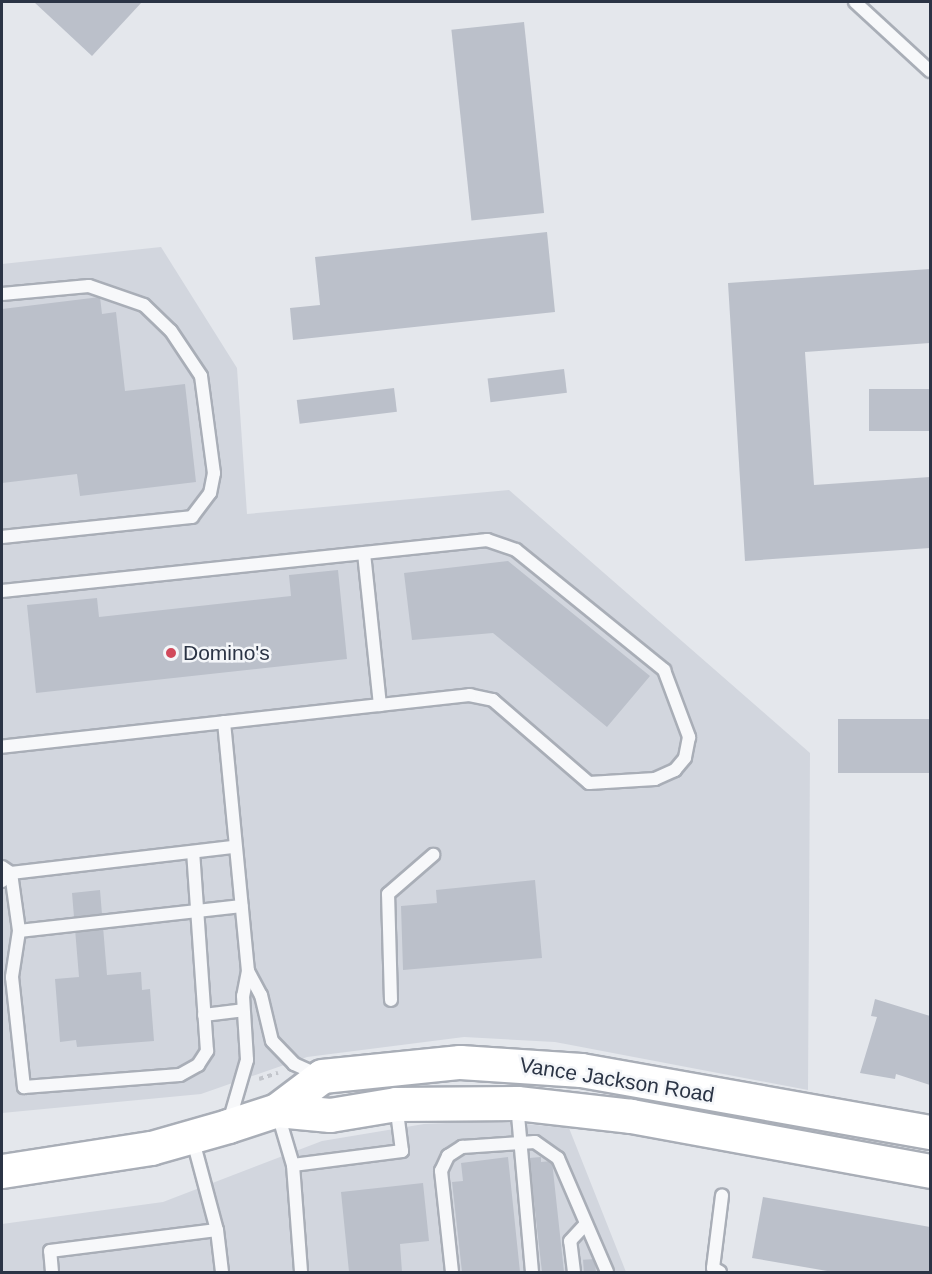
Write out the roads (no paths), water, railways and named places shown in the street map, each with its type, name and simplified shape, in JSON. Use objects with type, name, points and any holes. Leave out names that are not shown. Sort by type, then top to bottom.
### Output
[{"type":"main road","name":"Vance Jackson Road","points":[[2,1171],[78,1162],[228,1126],[277,1110],[322,1076],[460,1062],[523,1064],[930,1132]]},
{"type":"main road","name":"Vance Jackson Road","points":[[277,1110],[330,1115],[396,1104],[517,1102],[631,1116],[930,1171]]},
{"type":"lane","points":[[855,2],[930,71]]},
{"type":"lane","points":[[2,294],[89,286],[144,305],[171,331],[201,376],[214,473],[210,493],[192,517],[2,537]]},
{"type":"lane","points":[[2,591],[487,540],[516,550],[664,670],[689,737],[685,758],[675,770],[655,779],[590,783],[493,700],[470,695],[2,747]]},
{"type":"lane","points":[[363,553],[380,705]]},
{"type":"lane","points":[[224,722],[234,847],[248,971],[243,1010],[248,1060],[228,1126]]},
{"type":"lane","points":[[193,852],[207,1051],[198,1065],[180,1075],[24,1087],[12,977],[19,931],[5,874],[234,847]]},
{"type":"lane","points":[[391,1000],[388,894],[433,855]]},
{"type":"lane","points":[[19,931],[242,906]]},
{"type":"lane","points":[[248,971],[261,995],[272,1041],[294,1064],[322,1076]]},
{"type":"lane","points":[[204,1015],[243,1010]]},
{"type":"lane","points":[[517,1102],[532,1272]]},
{"type":"lane","points":[[293,1165],[402,1151],[396,1104]]},
{"type":"lane","points":[[277,1110],[293,1165],[301,1272]]},
{"type":"lane","points":[[191,1136],[217,1230],[222,1272]]},
{"type":"lane","points":[[452,1272],[441,1171],[448,1156],[462,1147],[519,1143],[546,1145],[558,1158],[607,1272]]},
{"type":"lane","points":[[720,1272],[713,1268],[722,1196]]},
{"type":"lane","points":[[574,1272],[570,1241],[586,1224]]},
{"type":"lane","points":[[52,1272],[50,1251],[217,1230]]},
{"type":"place","name":"Domino's","points":[[171,653]]}]
